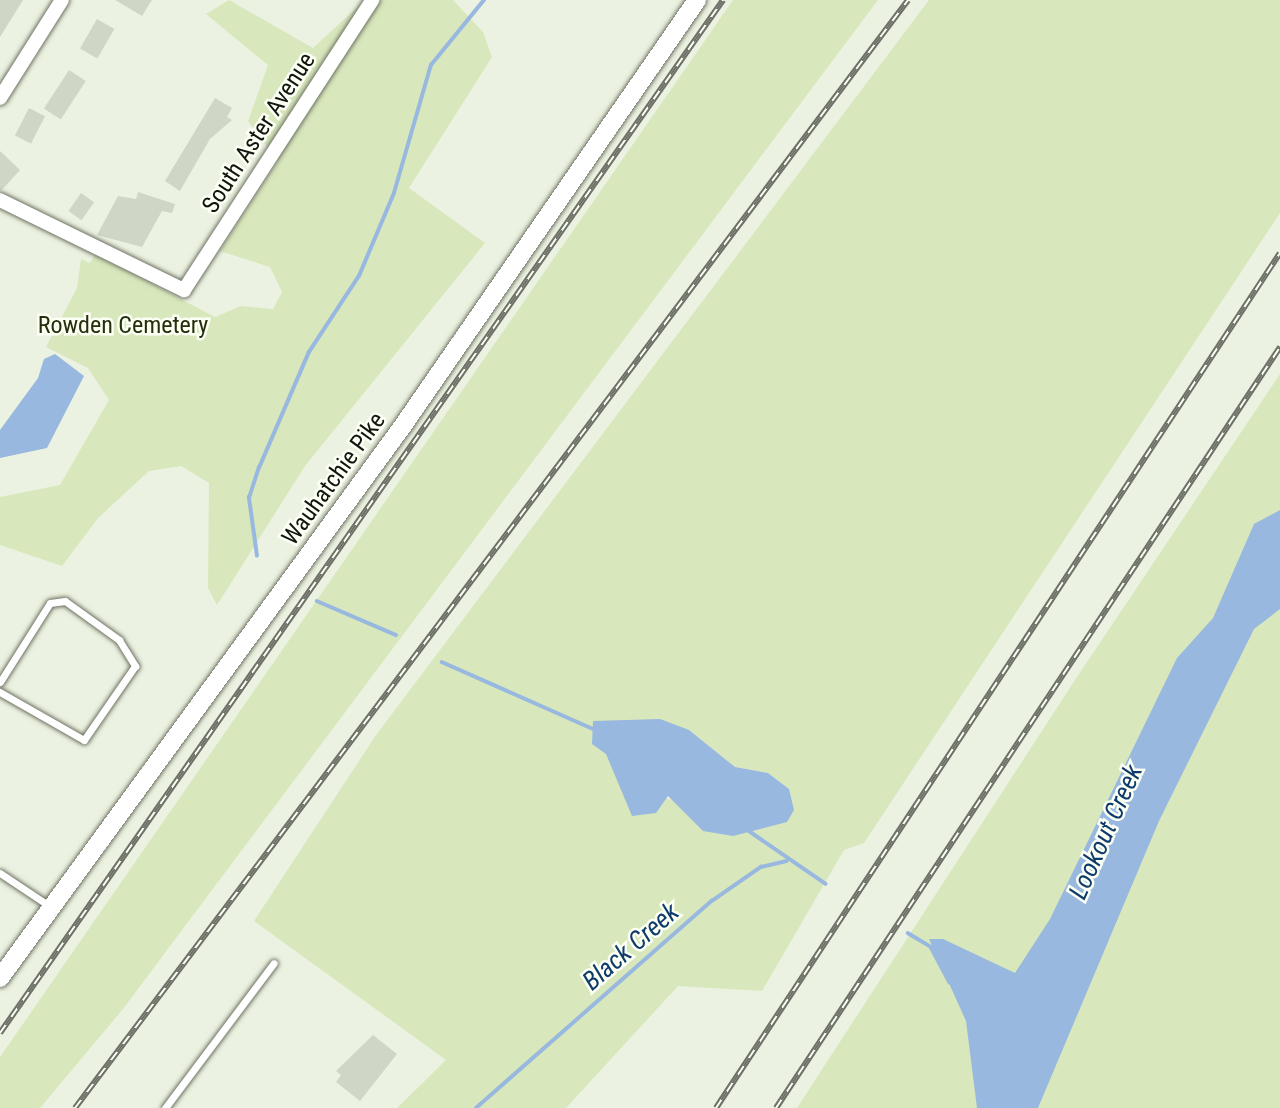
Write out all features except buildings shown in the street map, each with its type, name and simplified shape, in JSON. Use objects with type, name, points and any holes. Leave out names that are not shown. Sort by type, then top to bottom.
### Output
[{"type":"street","points":[[0,98],[62,0]]},
{"type":"street","name":"South Aster Avenue","points":[[0,200],[184,290],[372,0]]},
{"type":"street","name":"Wauhatchie Pike","points":[[0,978],[402,427],[697,0]]},
{"type":"lane","points":[[0,682],[50,603],[65,601],[119,640],[135,666],[84,740],[0,691]]},
{"type":"lane","points":[[0,873],[52,907]]},
{"type":"lane","points":[[165,1108],[274,963]]},
{"type":"green space","name":"Rowden Cemetery","points":[[229,0],[313,48],[365,0],[453,0],[483,32],[492,57],[409,188],[485,243],[305,466],[217,605],[208,588],[209,483],[181,466],[149,471],[98,518],[62,566],[0,545],[0,497],[60,485],[109,400],[88,368],[46,347],[77,288],[81,259],[90,263],[95,254],[215,317],[241,306],[273,309],[282,292],[270,267],[220,251],[278,161],[248,121],[268,65],[206,14]]},
{"type":"green space","points":[[733,0],[878,0],[123,1009],[40,1108],[0,1108],[0,1057]]},
{"type":"green space","points":[[929,0],[1280,0],[1280,213],[864,843],[844,850],[762,991],[678,986],[566,1108],[397,1108],[446,1060],[254,921],[376,735]],"holes":[[[689,730],[735,767],[768,773],[789,789],[703,831],[679,801],[627,791],[606,753]]]},
{"type":"green space","points":[[1280,374],[1280,1108],[797,1108],[1075,680]]},
{"type":"water","points":[[55,354],[84,376],[47,448],[0,458],[0,430],[38,378],[44,359]]},
{"type":"water","name":"Lookout Creek","points":[[1280,510],[1280,609],[1254,629],[1159,821],[1038,1108],[977,1108],[966,1021],[929,939],[943,939],[1015,973],[1050,919],[1177,658],[1213,618],[1254,524]]},
{"type":"water","points":[[660,719],[689,730],[735,767],[768,773],[789,789],[794,810],[787,822],[733,836],[703,831],[668,796],[656,813],[632,816],[606,754],[592,744],[593,721]]},
{"type":"waterway","points":[[257,556],[249,498],[259,468],[309,352],[359,276],[394,193],[431,65],[484,0]]},
{"type":"waterway","points":[[317,601],[396,635]]},
{"type":"waterway","points":[[442,662],[593,729]]},
{"type":"waterway","name":"Black Creek","points":[[749,831],[826,884]]},
{"type":"waterway","name":"Black Creek","points":[[476,1108],[712,901],[761,867],[786,861]]},
{"type":"waterway","name":"Black Creek","points":[[908,933],[931,947],[950,982]]},
{"type":"railway","points":[[0,1033],[723,0]]},
{"type":"railway","points":[[75,1108],[908,0]]},
{"type":"railway","points":[[716,1108],[1280,253]]},
{"type":"railway","points":[[776,1108],[1280,347]]}]
